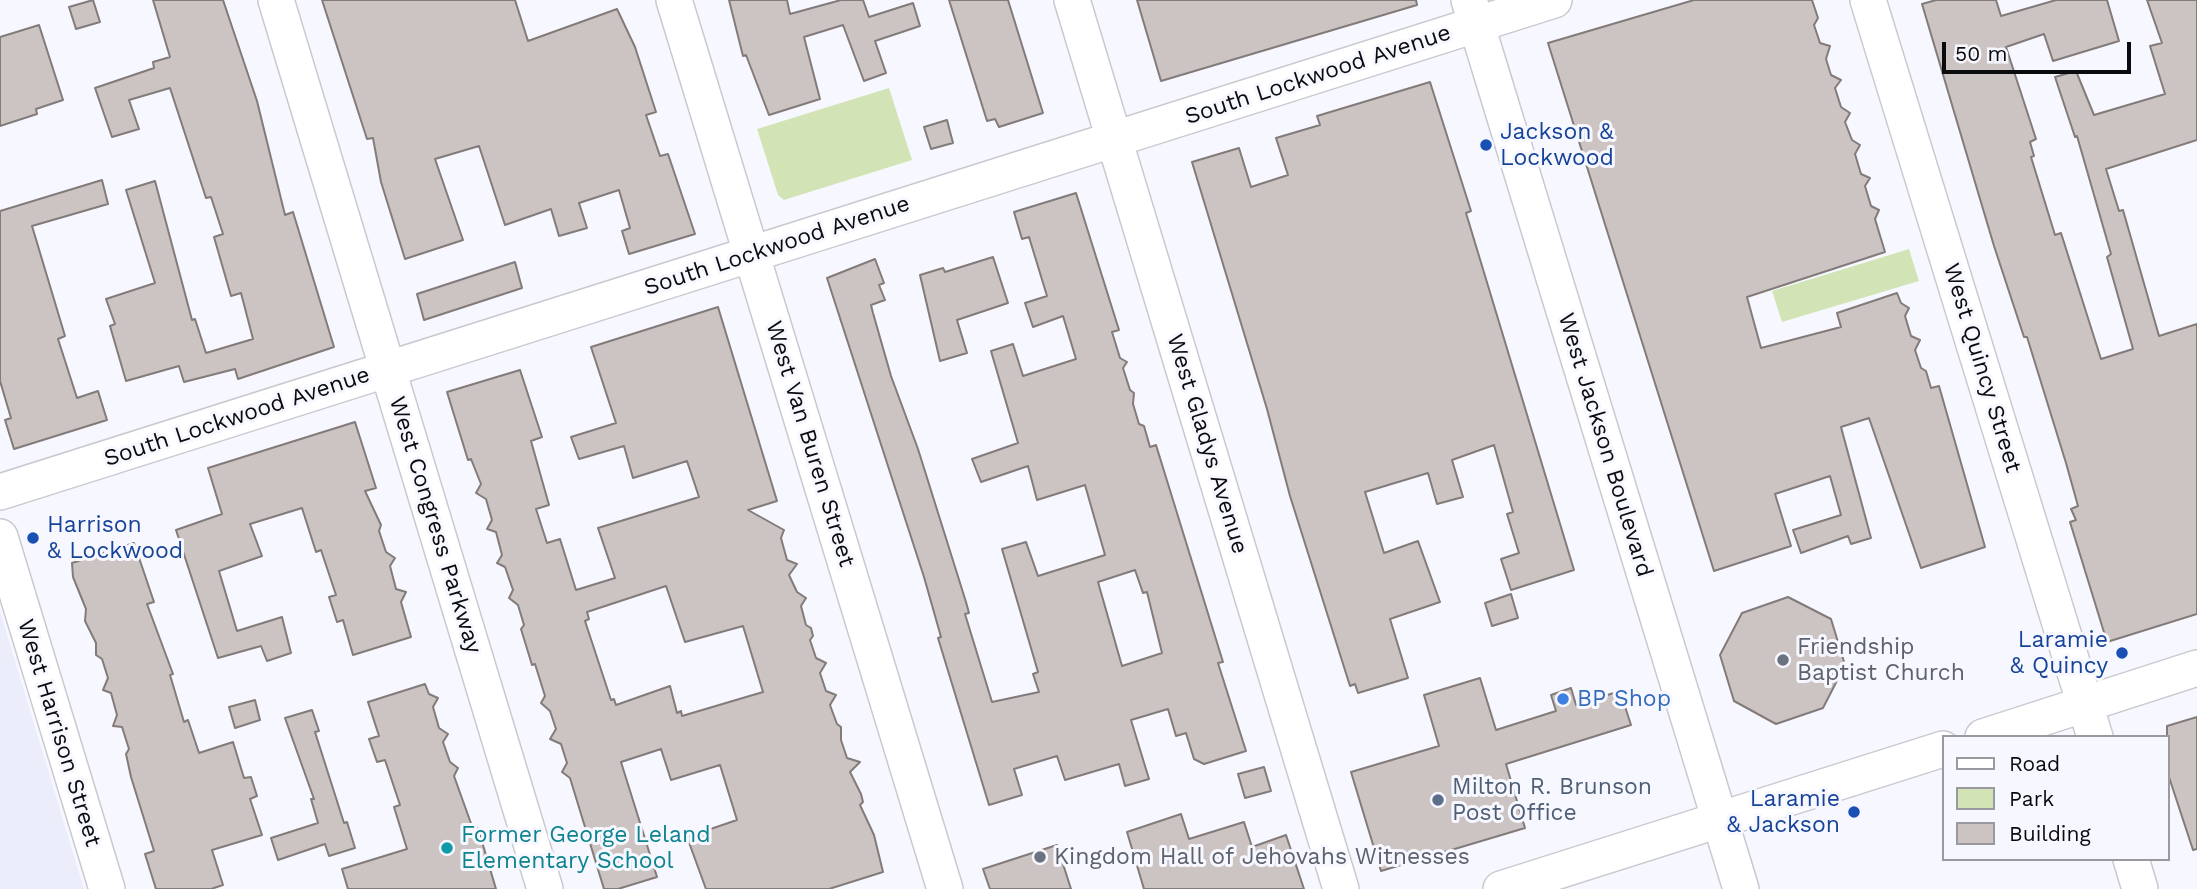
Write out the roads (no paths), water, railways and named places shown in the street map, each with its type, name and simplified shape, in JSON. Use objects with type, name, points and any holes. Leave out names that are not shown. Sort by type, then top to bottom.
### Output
[{"type":"street","name":"West Congress Parkway","points":[[276,0],[545,889]]},
{"type":"street","name":"West Van Buren Street","points":[[674,0],[945,889]]},
{"type":"street","name":"West Gladys Avenue","points":[[1072,0],[1341,889]]},
{"type":"street","name":"South Lockwood Avenue","points":[[0,492],[1115,139],[1473,12],[1554,0]]},
{"type":"street","name":"West Quincy Street","points":[[1868,0],[2090,720]]},
{"type":"street","name":"West Jackson Boulevard","points":[[1473,12],[1741,889]]},
{"type":"street","name":"West Harrison Street","points":[[0,537],[107,889]]},
{"type":"street","points":[[1996,735],[2090,720],[2197,668]]},
{"type":"street","points":[[1501,889],[1941,751]]},
{"type":"street","points":[[2132,861],[2140,889]]},
{"type":"place","name":"Jackson & Lockwood","points":[[1486,145]]},
{"type":"place","name":"Harrison & Lockwood","points":[[33,538]]},
{"type":"place","name":"Laramie & Quincy","points":[[2122,653]]},
{"type":"place","name":"Friendship Baptist Church","points":[[1783,660]]},
{"type":"place","name":"BP Shop","points":[[1563,699]]},
{"type":"place","name":"Milton R. Brunson Post Office","points":[[1438,800]]},
{"type":"place","name":"Laramie & Jackson","points":[[1854,812]]},
{"type":"place","name":"Former George Leland Elementary School","points":[[447,848]]},
{"type":"place","name":"Kingdom Hall of Jehovahs Witnesses","points":[[1040,857]]}]
